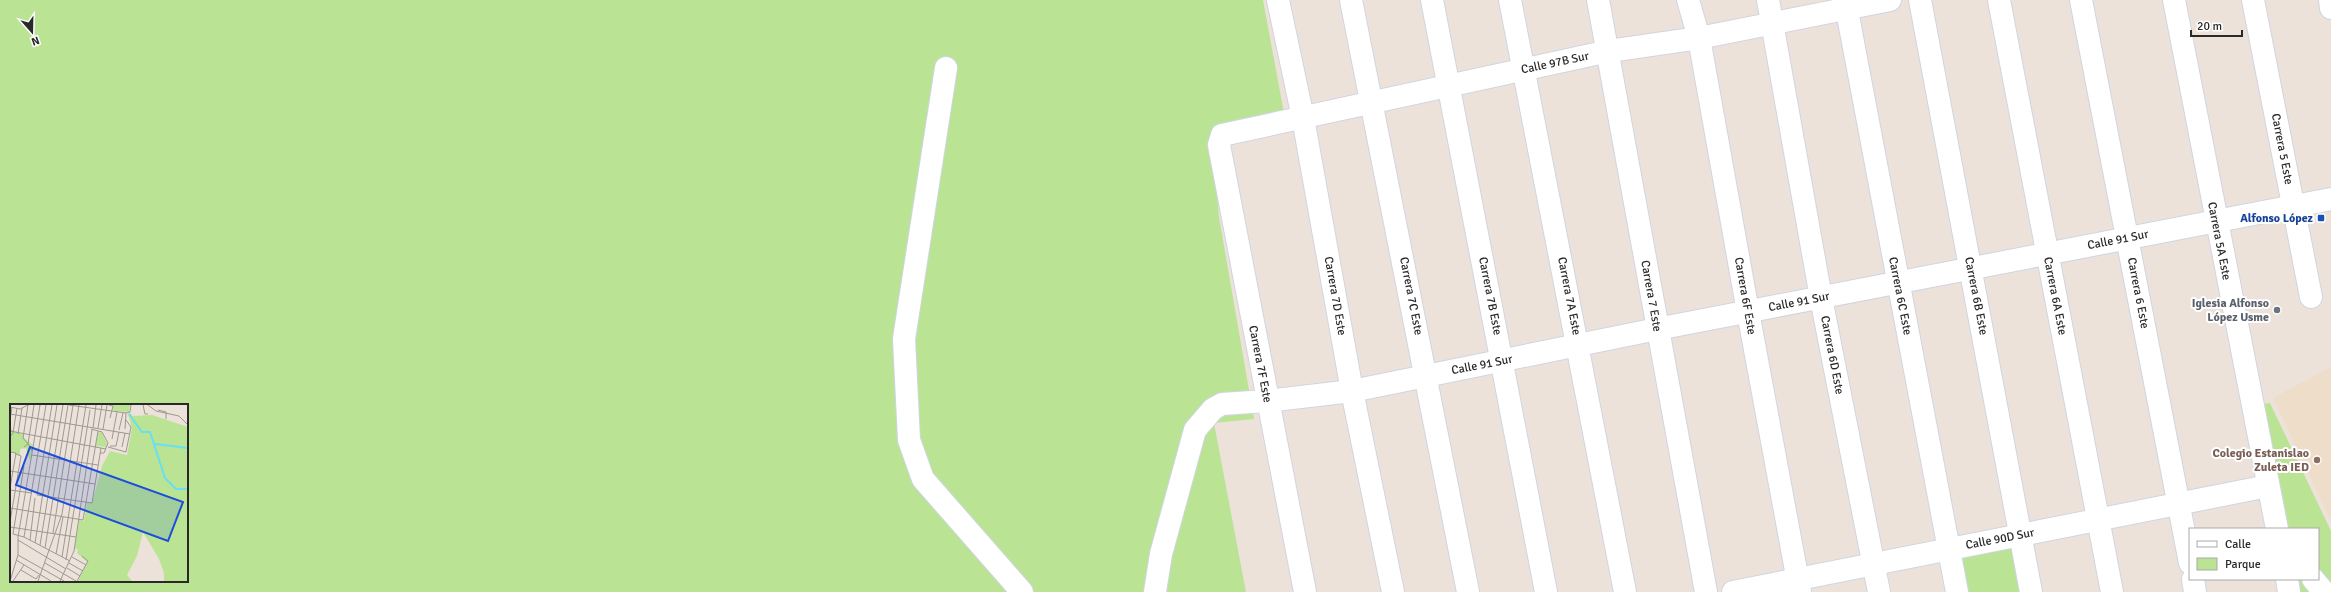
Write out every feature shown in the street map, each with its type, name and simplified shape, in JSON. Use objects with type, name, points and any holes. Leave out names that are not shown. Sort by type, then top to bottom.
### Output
[{"type":"street","name":"Carrera 7D Este","points":[[1278,0],[1303,118],[1352,391],[1393,592]]},
{"type":"street","name":"Carrera 7C Este","points":[[1351,0],[1373,102],[1468,592]]},
{"type":"street","name":"Carrera 7B Este","points":[[1432,0],[1546,592]]},
{"type":"street","name":"Carrera 7A Este","points":[[1510,0],[1625,592]]},
{"type":"street","name":"Carrera 7 Este","points":[[1598,0],[1609,51],[1657,330],[1706,592]]},
{"type":"street","name":"Carrera 6F Este","points":[[1688,0],[1699,38],[1799,586]]},
{"type":"street","name":"Carrera 6D Este","points":[[1768,0],[1821,298],[1879,592]]},
{"type":"street","name":"Calle 97B Sur","points":[[1222,135],[1609,51],[1699,38],[1772,23],[1846,4],[1890,0]]},
{"type":"street","name":"Carrera 6B Este","points":[[1920,0],[2031,592]]},
{"type":"street","name":"Carrera 6A Este","points":[[1999,0],[2112,592]]},
{"type":"street","name":"Carrera 6 Este","points":[[2081,0],[2189,558]]},
{"type":"street","name":"Carrera 5A Este","points":[[2174,0],[2215,221],[2276,528]]},
{"type":"street","name":"Carrera 5 Este","points":[[2253,0],[2311,297]]},
{"type":"street","points":[[2330,0],[2331,8]]},
{"type":"street","name":"Carrera 6C Este","points":[[1846,4],[1897,283],[1957,592]]},
{"type":"street","points":[[946,68],[904,339],[909,440],[923,479],[1022,592]]},
{"type":"street","name":"Carrera 7F Este","points":[[1222,135],[1220,145],[1267,401],[1305,592]]},
{"type":"street","name":"Calle 91 Sur","points":[[1155,592],[1161,554],[1196,430],[1213,409],[1222,404],[1267,401],[1352,391],[1748,312],[2331,199]]},
{"type":"street","name":"Calle 90D Sur","points":[[1733,592],[1799,586],[1874,564],[2268,486]]},
{"type":"street","points":[[2193,580],[2195,592]]},
{"type":"street","points":[[2286,580],[2289,592]]},
{"type":"street","points":[[2314,580],[2324,592]]},
{"type":"shaded area","name":"Colegio Estanislao Zuleta IED","points":[[2331,367],[2331,521],[2273,398]]},
{"type":"green space","points":[[0,0],[1263,0],[1284,113],[1219,130],[1215,171],[1219,217],[1254,419],[1214,423],[1246,592],[0,592]]},
{"type":"green space","points":[[2270,403],[2331,531],[2331,592],[2295,592],[2293,580],[2319,580],[2319,528],[2283,528],[2259,405]]},
{"type":"green space","points":[[2016,544],[2025,592],[1967,592],[1960,555]]},
{"type":"place","name":"Alfonso López","points":[[2321,218]]},
{"type":"place","name":"Iglesia Alfonso López Usme","points":[[2277,310]]},
{"type":"place","name":"Colegio Estanislao Zuleta IED","points":[[2317,460]]}]
